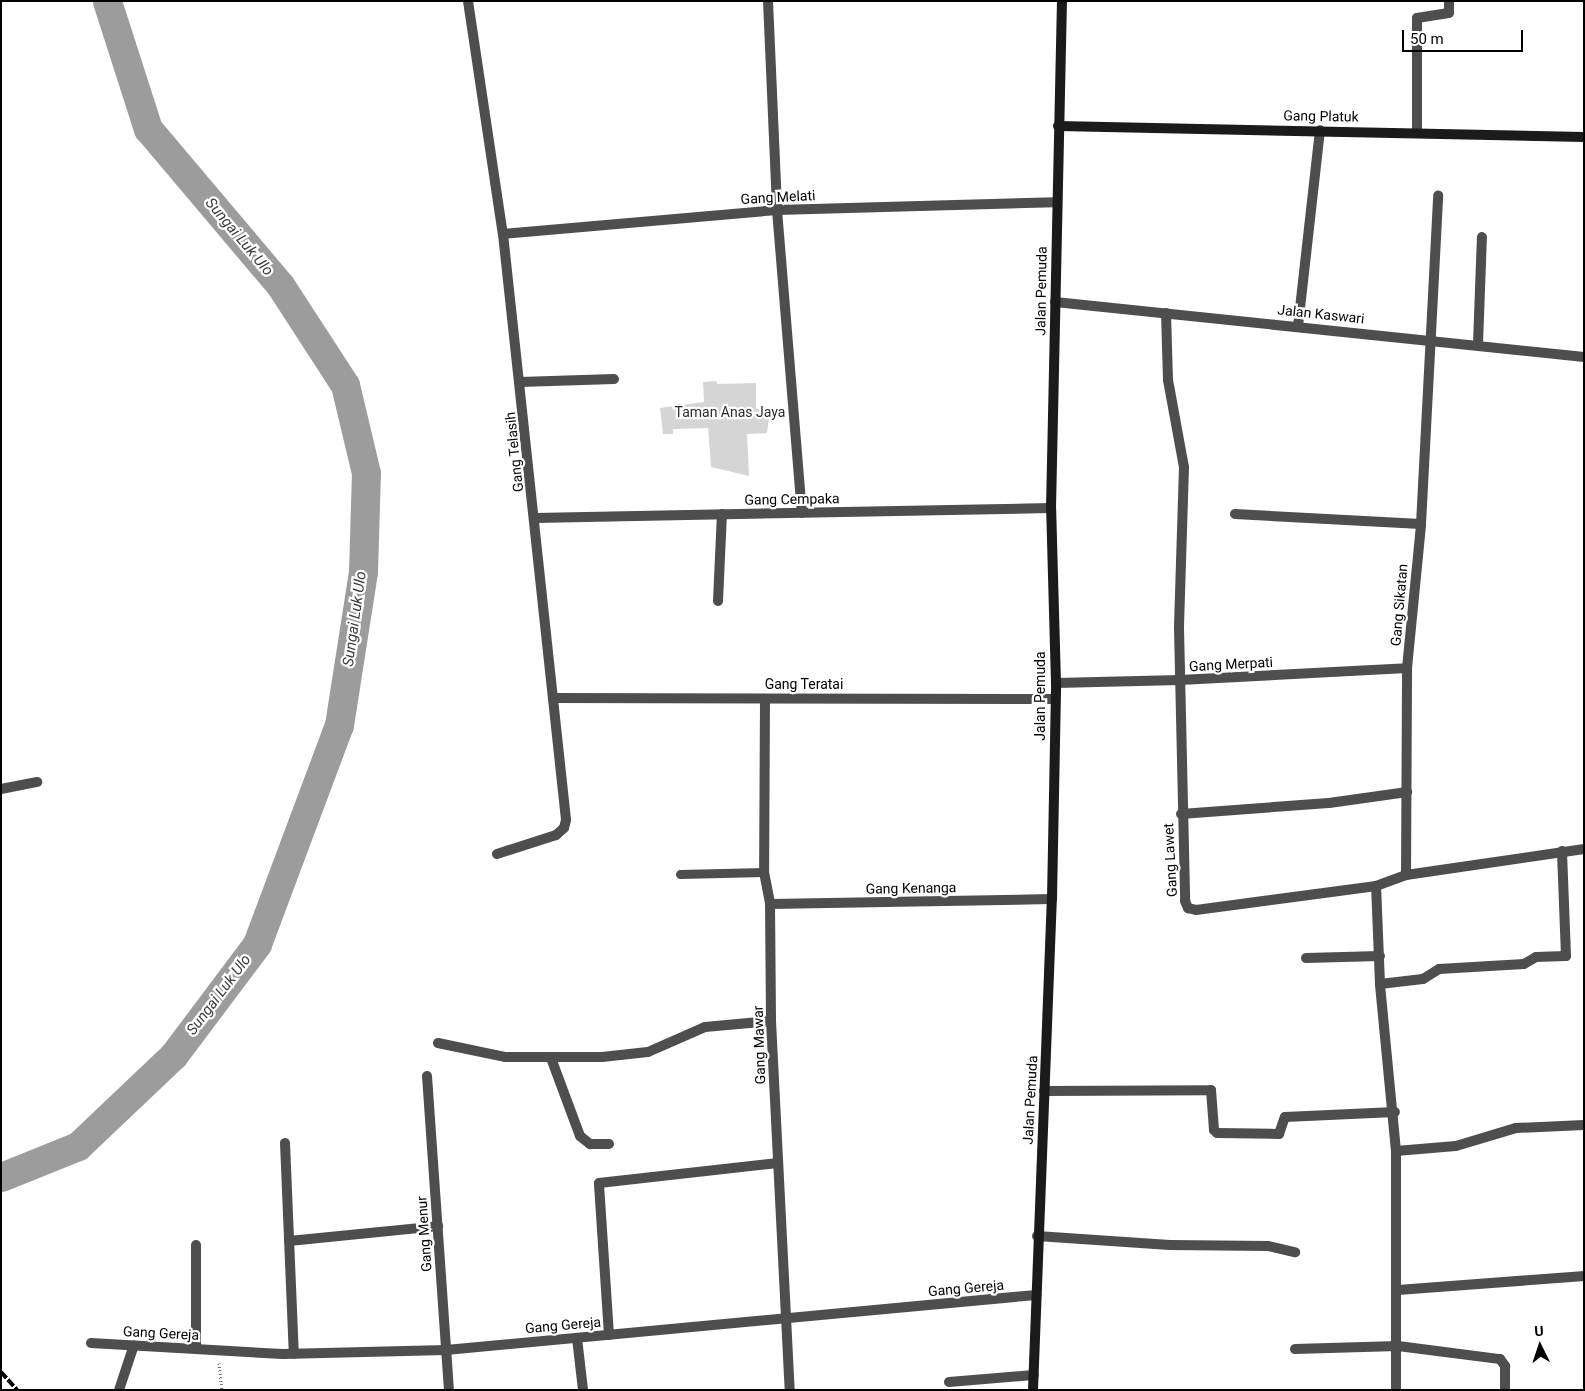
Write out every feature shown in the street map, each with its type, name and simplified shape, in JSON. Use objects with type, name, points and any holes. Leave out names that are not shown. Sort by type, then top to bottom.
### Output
[{"type":"main road","name":"Jalan Pemuda","points":[[1034,1390],[1037,1236],[1052,899],[1054,698],[1056,683],[1051,508],[1055,202],[1062,1]]},
{"type":"main road","name":"Gang Platuk","points":[[1058,126],[1417,131],[1584,137]]},
{"type":"street","name":"Gang Telasih","points":[[468,1],[503,234],[554,698],[564,828],[556,835],[497,854]]},
{"type":"street","points":[[768,1],[777,210],[802,513]]},
{"type":"street","points":[[1417,131],[1417,18],[1449,13],[1449,1]]},
{"type":"street","points":[[1298,326],[1320,130]]},
{"type":"street","name":"Gang Sikatan","points":[[1406,875],[1407,668],[1421,524],[1438,194]]},
{"type":"street","name":"Gang Melati","points":[[503,234],[777,210],[1055,202]]},
{"type":"street","points":[[1478,344],[1482,236]]},
{"type":"street","name":"Jalan Kaswari","points":[[1055,302],[1430,338],[1584,357]]},
{"type":"street","name":"Gang Lawet","points":[[1166,312],[1168,380],[1184,467],[1180,680],[1181,814],[1185,901],[1188,908],[1196,910],[1376,886]]},
{"type":"street","points":[[520,382],[614,379]]},
{"type":"street","name":"Gang Cempaka","points":[[534,518],[1051,508]]},
{"type":"street","points":[[718,601],[722,514]]},
{"type":"street","points":[[1235,514],[1421,524]]},
{"type":"street","name":"Gang Merpati","points":[[1056,683],[1180,680],[1407,668]]},
{"type":"street","name":"Gang Teratai","points":[[554,698],[1054,698]]},
{"type":"street","name":"Gang Mawar","points":[[765,699],[764,872],[770,904],[771,1021],[784,1319],[790,1390]]},
{"type":"street","points":[[1,789],[37,782]]},
{"type":"street","points":[[1181,814],[1329,803],[1407,792]]},
{"type":"street","points":[[1396,1390],[1398,1290],[1396,1151],[1394,1112],[1380,984],[1376,886],[1406,875],[1584,849]]},
{"type":"street","points":[[1380,984],[1423,979],[1439,969],[1524,964],[1536,957],[1567,955],[1562,851]]},
{"type":"street","name":"Gang Kenanga","points":[[770,904],[1052,899]]},
{"type":"street","points":[[1306,958],[1380,956]]},
{"type":"street","points":[[438,1043],[505,1057],[551,1058],[636,1055],[705,1027],[771,1021]]},
{"type":"street","points":[[551,1058],[580,1136],[590,1144],[609,1144]]},
{"type":"street","name":"Gang Menur","points":[[427,1076],[449,1390]]},
{"type":"street","points":[[1044,1091],[1211,1090],[1214,1130],[1217,1133],[1279,1134],[1285,1117],[1394,1112]]},
{"type":"street","points":[[1396,1151],[1456,1146],[1516,1128],[1584,1125]]},
{"type":"street","points":[[284,1143],[294,1354]]},
{"type":"street","points":[[608,1335],[599,1183],[778,1163]]},
{"type":"street","points":[[289,1240],[438,1226]]},
{"type":"street","points":[[1037,1236],[1170,1246],[1268,1246],[1294,1252]]},
{"type":"street","points":[[196,1245],[196,1348]]},
{"type":"street","points":[[1398,1290],[1584,1276]]},
{"type":"street","name":"Gang Gereja","points":[[91,1343],[294,1354],[446,1350],[1036,1295]]},
{"type":"street","points":[[577,1338],[583,1390]]},
{"type":"street","points":[[119,1390],[134,1345]]},
{"type":"street","points":[[1295,1349],[1398,1346],[1500,1359],[1506,1366],[1505,1390]]},
{"type":"street","points":[[949,1382],[1034,1375]]},
{"type":"lane","points":[[680,874],[764,872]]},
{"type":"path","points":[[218,1350],[222,1390]]},
{"type":"green space","name":"Taman Anas Jaya","points":[[716,381],[717,384],[756,383],[756,409],[770,409],[767,433],[747,434],[749,476],[711,467],[708,428],[673,429],[673,434],[663,434],[660,408],[704,402],[703,382]]},
{"type":"waterway","name":"Sungai Luk Ulo","points":[[1,1177],[78,1146],[173,1056],[257,944],[339,725],[363,572],[366,473],[345,385],[280,285],[148,129],[107,1]]},
{"type":"railway","points":[[1,1372],[17,1390]]}]
